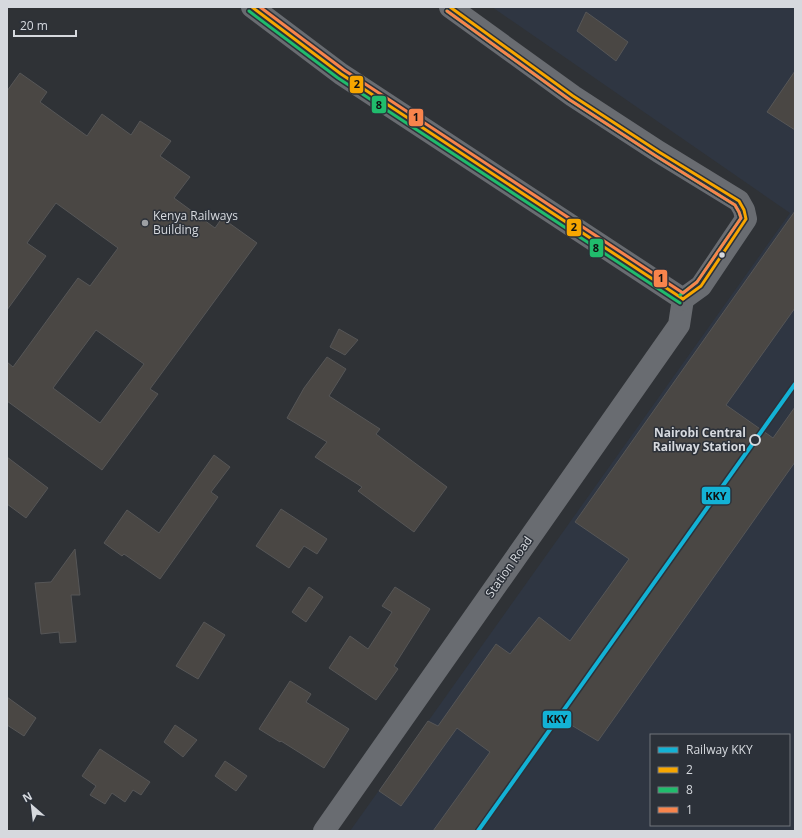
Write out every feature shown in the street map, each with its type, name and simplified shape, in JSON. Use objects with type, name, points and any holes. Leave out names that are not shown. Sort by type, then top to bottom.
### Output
[{"type":"street","points":[[252,7],[341,74],[683,299],[701,286],[746,219],[744,210],[738,201],[573,96],[450,7]]},
{"type":"street","name":"Station Road","points":[[324,831],[679,325],[683,299]]},
{"type":"shaded area","points":[[492,7],[795,7],[795,831],[350,831],[790,213]]},
{"type":"building","points":[[586,12],[628,42],[616,61],[577,31]]},
{"type":"building","points":[[795,71],[795,130],[767,112]]},
{"type":"building","name":"Kenya Railways Building","points":[[20,73],[47,92],[40,102],[87,136],[102,114],[131,135],[140,121],[171,141],[160,156],[190,177],[174,198],[215,228],[222,218],[257,243],[150,389],[158,394],[102,470],[7,401],[7,362],[13,367],[78,278],[90,286],[118,248],[56,203],[27,243],[46,256],[7,310],[7,91]],"holes":[[[96,330],[144,364],[100,423],[53,388]]]},
{"type":"building","points":[[795,211],[795,308],[726,405],[773,438],[795,407],[795,462],[598,741],[556,716],[474,831],[433,831],[490,752],[457,728],[401,806],[379,791],[428,721],[438,726],[496,644],[510,654],[539,617],[570,641],[629,559],[575,522]]},
{"type":"building","points":[[339,329],[358,340],[345,355],[330,347]]},
{"type":"building","points":[[327,357],[346,369],[329,396],[380,429],[376,434],[447,487],[414,532],[358,491],[362,487],[315,457],[327,442],[287,418],[304,388]]},
{"type":"building","points":[[214,455],[230,467],[211,492],[218,497],[160,579],[124,554],[122,556],[104,543],[127,510],[159,533]]},
{"type":"building","points":[[7,457],[48,488],[26,518],[7,504]]},
{"type":"building","points":[[281,509],[327,539],[317,554],[304,546],[289,568],[256,546]]},
{"type":"building","points":[[75,549],[80,595],[71,595],[76,642],[60,643],[59,632],[41,634],[35,583],[51,582]]},
{"type":"building","points":[[309,587],[323,597],[306,622],[292,612]]},
{"type":"building","points":[[395,587],[430,609],[394,666],[398,669],[376,700],[329,668],[350,636],[368,649],[392,612],[382,606]]},
{"type":"building","points":[[204,622],[225,635],[198,679],[176,666]]},
{"type":"building","points":[[290,681],[311,694],[306,702],[349,729],[324,768],[259,729]]},
{"type":"building","points":[[7,697],[36,718],[24,736],[7,725]]},
{"type":"building","points":[[175,725],[197,740],[183,757],[164,742]]},
{"type":"building","points":[[100,749],[150,782],[141,795],[133,790],[125,802],[112,793],[105,804],[90,795],[96,786],[82,776]]},
{"type":"building","points":[[225,761],[247,776],[236,791],[215,776]]},
{"type":"rail line","name":"KKY","points":[[478,831],[795,384]]},
{"type":"transit line","name":"2","points":[[252,7],[341,74],[683,299]]},
{"type":"transit line","name":"1","points":[[260,7],[344,70],[683,293],[697,282],[741,218],[735,205],[570,100],[447,11]]},
{"type":"transit line","name":"2","points":[[450,7],[573,96],[659,152],[739,201],[744,210],[746,219],[701,286],[683,299]]},
{"type":"transit line","name":"8","points":[[249,11],[338,78],[680,303]]},
{"type":"transit line","name":"8","points":[[447,11],[570,100],[735,205],[741,218],[697,282],[680,295]]},
{"type":"place","name":"Kenya Railways Building","points":[[145,223]]},
{"type":"place","name":"Nairobi Central Railway Station","points":[[755,440]]}]
